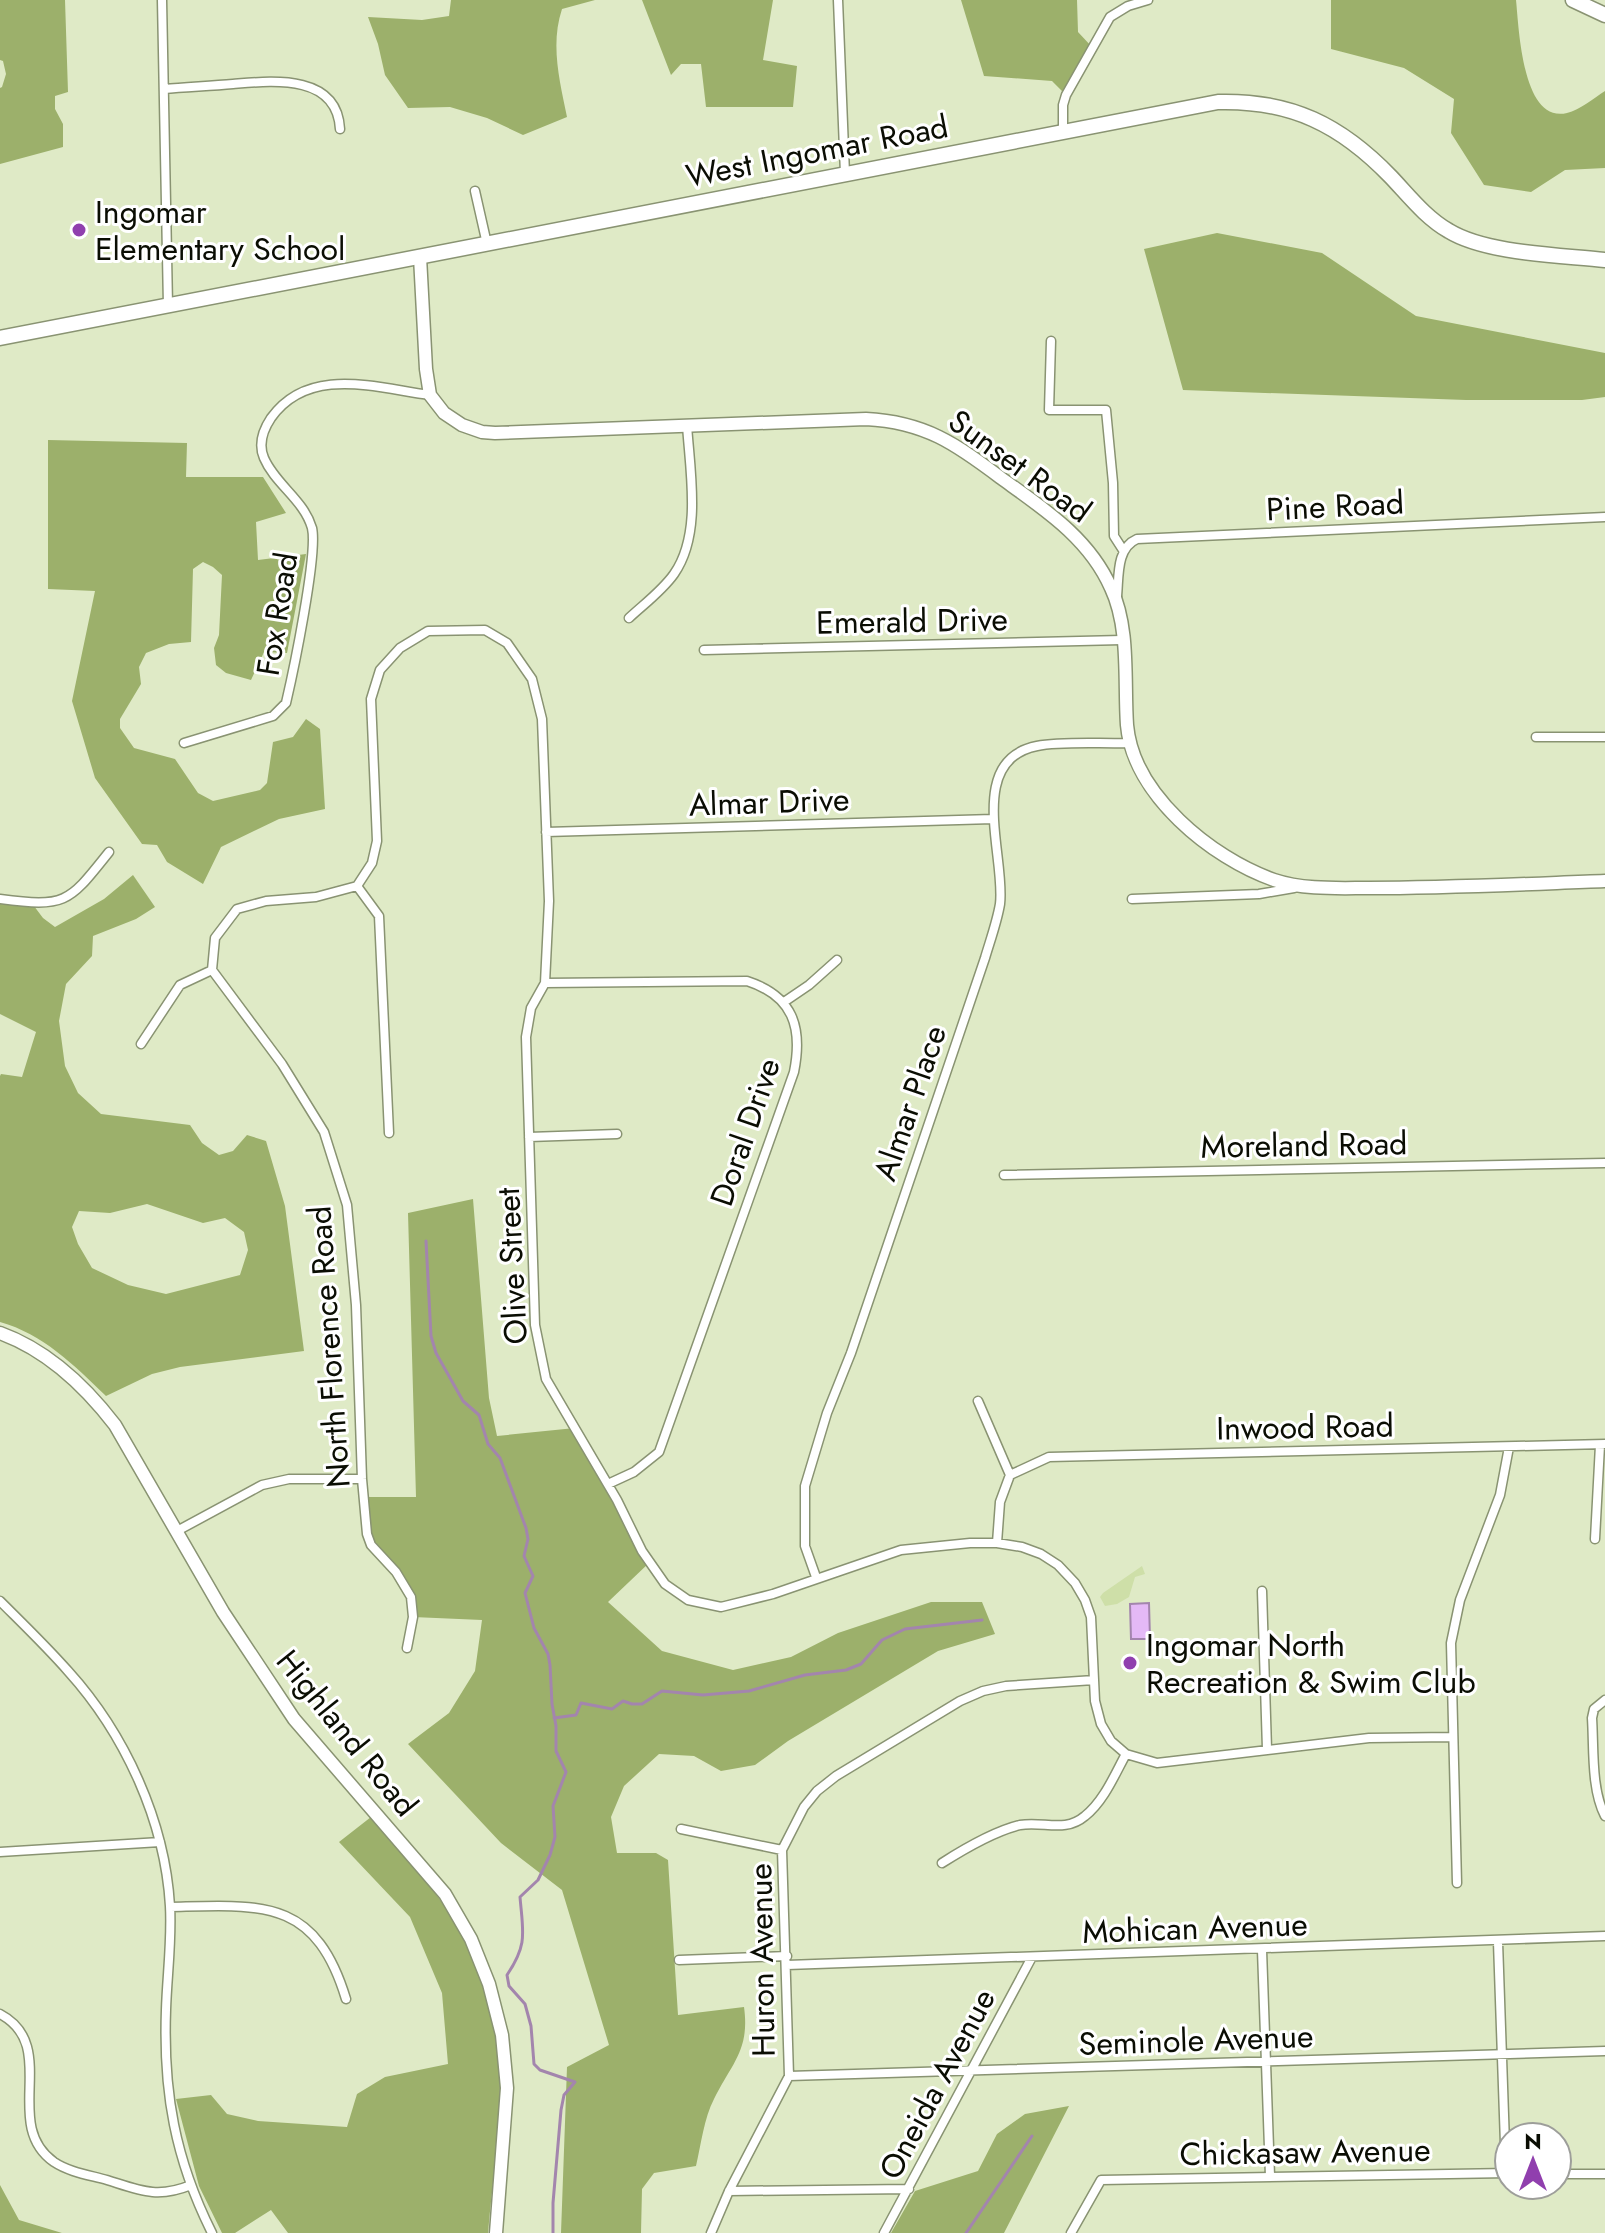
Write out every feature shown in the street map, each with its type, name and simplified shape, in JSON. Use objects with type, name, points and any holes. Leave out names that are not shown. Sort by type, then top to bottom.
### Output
[{"type":"main road","points":[[1573,0],[1605,15]]},
{"type":"main road","name":"West Ingomar Road","points":[[0,338],[1218,102],[1278,106],[1312,117],[1340,132],[1415,204],[1457,235],[1501,247],[1605,260]]},
{"type":"street","points":[[162,0],[168,306]]},
{"type":"street","points":[[838,0],[845,174]]},
{"type":"street","points":[[1063,131],[1066,95],[1110,17],[1128,6],[1148,0]]},
{"type":"street","points":[[164,89],[273,81],[303,84],[315,89],[328,101],[337,114],[340,129]]},
{"type":"street","points":[[475,191],[487,244]]},
{"type":"street","points":[[420,257],[430,395]]},
{"type":"street","name":"Sunset Road","points":[[1051,341],[1049,410],[1106,410],[1114,536],[1123,550]]},
{"type":"street","name":"Fox Road","points":[[184,743],[235,725],[273,716],[286,703],[308,580],[313,530],[300,506],[264,460],[261,441],[270,420],[293,397],[311,388],[336,383],[430,395]]},
{"type":"street","name":"Sunset Road","points":[[430,395],[444,413],[482,432],[866,419],[891,420],[922,428],[966,451],[1072,532],[1101,569],[1117,601],[1130,743],[1150,788],[1186,826],[1246,868],[1301,886],[1445,887],[1605,881]]},
{"type":"street","points":[[629,618],[667,584],[685,554],[691,516],[687,425]]},
{"type":"street","name":"Pine Road","points":[[1123,550],[1131,541],[1143,539],[1605,517]]},
{"type":"street","points":[[1117,601],[1123,550]]},
{"type":"street","name":"Olive Street","points":[[357,886],[372,863],[377,841],[371,699],[380,670],[400,648],[428,631],[485,630],[507,643],[532,679],[542,719],[549,901],[545,983],[531,1008],[526,1037],[535,1325],[546,1379],[634,1530],[642,1551],[665,1584],[688,1600],[721,1607],[773,1594],[901,1550],[997,1543],[1041,1554],[1058,1565],[1075,1583],[1091,1617],[1095,1701],[1101,1724],[1111,1741],[1126,1754]]},
{"type":"street","name":"Emerald Drive","points":[[704,650],[1122,640]]},
{"type":"street","points":[[1536,737],[1605,737]]},
{"type":"street","name":"Almar Place","points":[[816,1577],[805,1546],[805,1486],[827,1413],[851,1353],[985,958],[1000,903],[993,819],[1002,767],[1016,754],[1036,746],[1130,743]]},
{"type":"street","name":"Almar Drive","points":[[546,832],[993,819]]},
{"type":"street","points":[[0,899],[52,902],[71,896],[109,852]]},
{"type":"street","points":[[141,1044],[180,985],[212,970],[215,938],[237,909],[266,901],[316,897],[357,886],[379,916],[389,1133]]},
{"type":"street","points":[[1132,899],[1259,894],[1301,886]]},
{"type":"street","points":[[545,983],[747,981],[768,988],[784,1002],[837,960]]},
{"type":"street","name":"North Florence Road","points":[[212,970],[282,1064],[324,1132],[347,1205],[356,1305],[367,1534],[371,1545],[396,1572],[411,1597],[413,1617],[407,1648]]},
{"type":"street","name":"Doral Drive","points":[[608,1484],[634,1472],[659,1452],[794,1072],[797,1033],[784,1002]]},
{"type":"street","points":[[529,1137],[617,1134]]},
{"type":"street","name":"Moreland Road","points":[[1004,1175],[1605,1163]]},
{"type":"street","name":"Highland Road","points":[[0,1333],[25,1344],[58,1366],[96,1400],[115,1425],[223,1612],[294,1719],[445,1894],[471,1939],[489,1984],[502,2035],[507,2088],[496,2233]]},
{"type":"street","points":[[978,1401],[1010,1475],[1000,1502],[997,1543]]},
{"type":"street","points":[[1595,1539],[1603,1444]]},
{"type":"street","name":"Inwood Road","points":[[1010,1475],[1049,1457],[1603,1444]]},
{"type":"street","points":[[1457,1883],[1451,1643],[1460,1600],[1500,1495],[1509,1447]]},
{"type":"street","points":[[177,1531],[262,1485],[289,1479],[362,1479]]},
{"type":"street","points":[[1262,1591],[1267,1749]]},
{"type":"street","points":[[0,1601],[69,1671],[103,1718],[140,1783],[160,1842],[170,1907],[166,2077],[171,2120],[191,2185],[212,2233]]},
{"type":"street","name":"Huron Avenue","points":[[711,2233],[729,2191],[789,2076],[782,1850],[804,1807],[817,1791],[865,1757],[960,1701],[1006,1686],[1094,1680]]},
{"type":"street","points":[[1604,1816],[1596,1776],[1592,1718],[1594,1709],[1605,1700]]},
{"type":"street","points":[[942,1863],[967,1847],[1021,1825],[1068,1826],[1086,1816],[1126,1754],[1157,1763],[1369,1738],[1452,1737]]},
{"type":"street","points":[[681,1829],[782,1850]]},
{"type":"street","points":[[0,1852],[160,1842]]},
{"type":"street","points":[[170,1907],[244,1905],[292,1918],[309,1930],[326,1949],[346,1999]]},
{"type":"street","name":"Mohican Avenue","points":[[679,1960],[1032,1957],[1605,1936]]},
{"type":"street","points":[[1498,1942],[1505,2121]]},
{"type":"street","points":[[1262,1950],[1270,2176]]},
{"type":"street","name":"Oneida Avenue","points":[[884,2233],[1032,1957]]},
{"type":"street","points":[[0,2014],[14,2023],[26,2045],[29,2064],[28,2124],[30,2134],[41,2151],[64,2167],[149,2193],[170,2192],[191,2185]]},
{"type":"street","name":"Seminole Avenue","points":[[789,2076],[1605,2051]]},
{"type":"street","name":"Chickasaw Avenue","points":[[1071,2233],[1101,2180],[1493,2173]]},
{"type":"street","points":[[1573,2174],[1605,2174]]},
{"type":"street","points":[[729,2191],[909,2189]]},
{"type":"green space","points":[[0,0],[65,0],[68,92],[55,96],[55,109],[63,124],[63,147],[0,164],[0,88],[6,74],[0,60]]},
{"type":"green space","points":[[451,0],[595,0],[562,9],[558,23],[557,63],[567,117],[523,135],[487,118],[450,107],[408,108],[385,75],[368,17],[422,20],[449,16]]},
{"type":"green space","points":[[642,0],[773,0],[763,60],[797,66],[793,107],[706,107],[701,64],[681,64],[671,75]]},
{"type":"green space","points":[[961,0],[1077,0],[1078,32],[1092,47],[1066,95],[1052,81],[984,76]]},
{"type":"green space","points":[[1331,0],[1516,0],[1526,71],[1540,104],[1552,112],[1567,113],[1605,91],[1605,168],[1565,170],[1531,192],[1484,185],[1451,133],[1454,99],[1404,68],[1331,49]]},
{"type":"green space","points":[[1217,233],[1322,253],[1416,316],[1605,353],[1605,397],[1582,400],[1466,400],[1183,390],[1144,249]]},
{"type":"green space","points":[[48,440],[187,443],[186,477],[263,477],[286,513],[256,522],[258,560],[306,554],[287,653],[264,652],[251,680],[226,673],[216,665],[214,648],[219,635],[222,575],[203,562],[193,569],[191,642],[169,644],[146,653],[139,667],[141,684],[120,719],[120,728],[134,748],[175,759],[198,793],[213,801],[260,790],[267,783],[273,742],[293,737],[306,719],[320,729],[325,809],[279,819],[221,847],[203,884],[167,862],[157,845],[142,844],[95,778],[72,701],[95,591],[48,589]]},
{"type":"green space","points":[[133,875],[155,907],[136,919],[93,936],[92,956],[66,984],[59,1021],[65,1066],[78,1093],[101,1114],[190,1125],[202,1143],[219,1155],[233,1151],[247,1135],[266,1141],[285,1206],[304,1351],[180,1367],[152,1374],[106,1396],[70,1362],[44,1343],[0,1322],[0,1076],[22,1077],[36,1032],[0,1014],[0,904],[34,906],[55,927],[104,899]],"holes":[[[147,1204],[203,1223],[225,1218],[244,1232],[248,1250],[240,1275],[166,1294],[128,1285],[92,1268],[72,1227],[79,1211],[110,1213]]]},
{"type":"green space","points":[[473,1199],[489,1398],[497,1436],[575,1428],[650,1562],[608,1602],[662,1651],[733,1670],[791,1657],[838,1633],[931,1602],[982,1602],[995,1634],[938,1651],[788,1741],[755,1765],[721,1771],[694,1756],[659,1754],[624,1786],[611,1817],[617,1853],[656,1853],[668,1860],[678,2015],[744,2007],[745,2022],[742,2046],[708,2115],[696,2166],[654,2173],[642,2189],[641,2233],[561,2233],[567,2067],[609,2045],[562,1890],[501,1843],[408,1744],[449,1713],[475,1671],[482,1620],[413,1617],[411,1597],[371,1545],[364,1497],[416,1497],[408,1213]]},
{"type":"green space","points":[[1142,1566],[1145,1574],[1135,1577],[1129,1597],[1105,1606],[1100,1597],[1103,1593]]},
{"type":"green space","points":[[371,1817],[422,1876],[452,1917],[483,1987],[495,2037],[500,2086],[488,2233],[288,2233],[271,2210],[235,2233],[222,2233],[199,2186],[176,2099],[211,2095],[227,2114],[258,2121],[347,2127],[357,2094],[385,2077],[448,2064],[442,1993],[410,1917],[339,1842]]},
{"type":"green space","points":[[1069,2106],[1004,2233],[891,2233],[915,2191],[978,2171],[997,2134],[1025,2114]]},
{"type":"green space","points":[[0,2185],[19,2220],[62,2233],[0,2233]]},
{"type":"shaded area","points":[[1149,1603],[1150,1639],[1131,1639],[1130,1604]]},
{"type":"waterway","points":[[426,1241],[431,1336],[436,1353],[463,1401],[479,1415],[488,1444],[500,1458],[526,1528],[528,1539],[524,1556],[533,1576],[525,1593],[534,1628],[548,1654],[556,1751],[566,1772],[553,1806],[555,1837],[550,1855],[538,1880],[520,1897],[521,1946],[507,1975],[509,1986],[525,2004],[531,2026],[534,2064],[540,2070],[575,2082],[564,2095],[561,2110],[553,2233]]},
{"type":"waterway","points":[[554,1718],[576,1715],[581,1703],[612,1709],[623,1701],[642,1704],[662,1691],[703,1695],[749,1691],[805,1675],[846,1670],[861,1664],[882,1640],[905,1629],[982,1620]]},
{"type":"waterway","points":[[966,2233],[1032,2136]]},
{"type":"place","name":"Ingomar Elementary School","points":[[79,230]]},
{"type":"place","name":"Ingomar North Recreation & Swim Club","points":[[1130,1663]]}]
